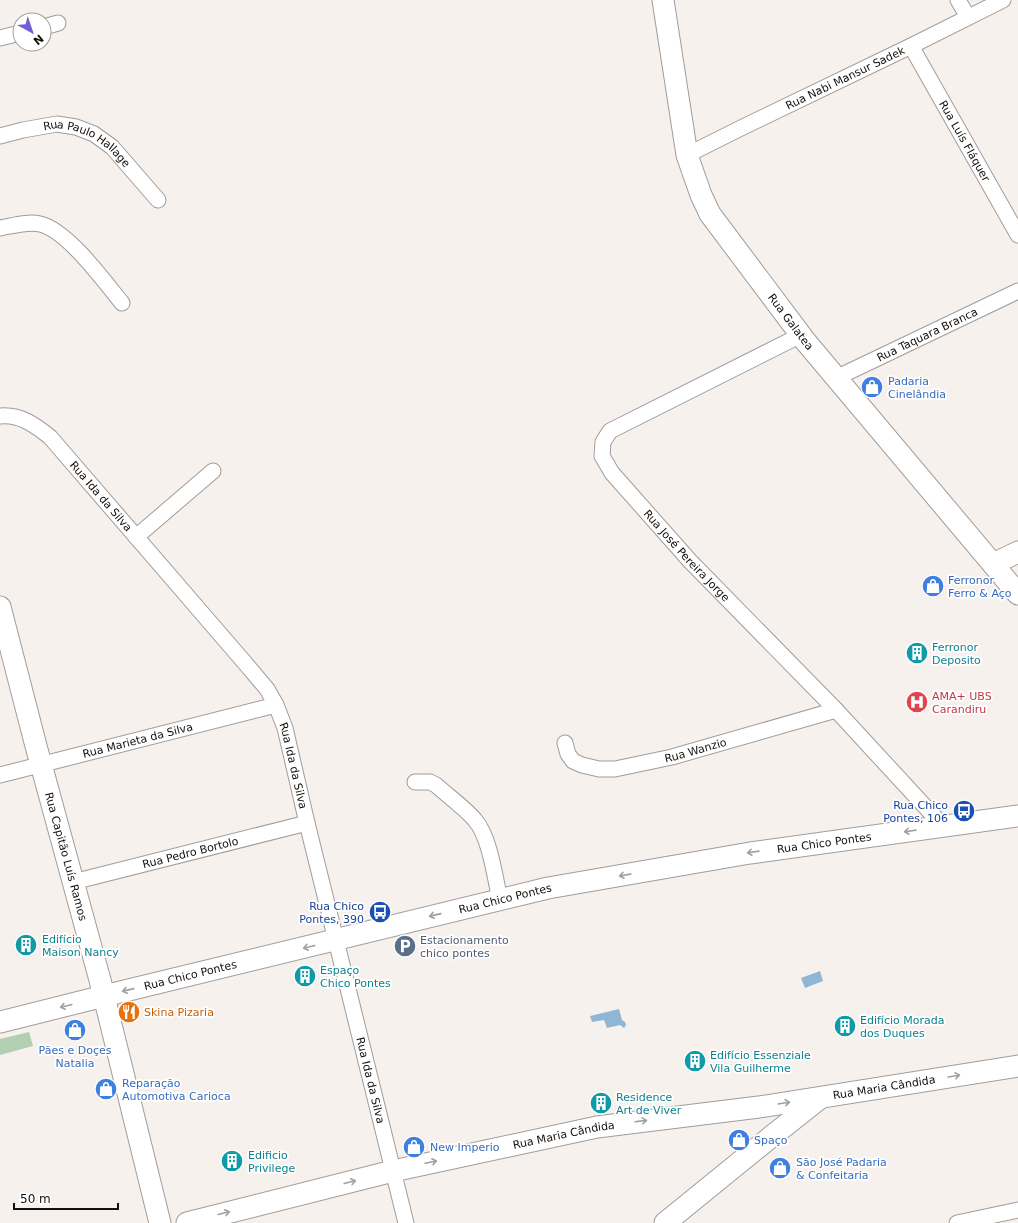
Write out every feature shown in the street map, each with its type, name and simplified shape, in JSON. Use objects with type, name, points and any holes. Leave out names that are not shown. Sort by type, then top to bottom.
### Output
[{"type":"main road","name":"Rua Galatea","points":[[662,0],[687,155],[701,195],[710,214],[801,335],[1018,594]]},
{"type":"main road","points":[[993,564],[1018,552]]},
{"type":"main road","name":"Rua Capitão Luís Ramos","points":[[0,606],[104,996],[160,1223]]},
{"type":"main road","name":"Rua Chico Pontes","points":[[0,1022],[548,888],[750,853],[1018,816]]},
{"type":"main road","name":"Rua Maria Cândida","points":[[187,1223],[393,1171],[597,1127],[759,1107],[1018,1066]]},
{"type":"main road","points":[[665,1223],[821,1097]]},
{"type":"main road","points":[[754,1150],[763,1139],[766,1127],[766,1121],[759,1107]]},
{"type":"street","points":[[958,0],[968,17]]},
{"type":"street","name":"Rua Nabi Mansur Sadek","points":[[687,155],[912,46],[1002,0]]},
{"type":"street","points":[[0,38],[12,35]]},
{"type":"street","name":"Rua Luís Fláquer","points":[[912,46],[1018,235]]},
{"type":"street","name":"Rua Paulo Hallage","points":[[0,136],[56,124],[76,127],[94,134],[112,147],[158,200]]},
{"type":"street","points":[[0,228],[20,224],[39,224],[56,231],[79,253],[122,303]]},
{"type":"street","name":"Rua Taquara Branca","points":[[836,378],[1018,291]]},
{"type":"street","name":"Rua José Pereira Jorge","points":[[801,335],[610,431],[603,442],[602,456],[612,473],[690,561],[836,710],[943,826]]},
{"type":"street","name":"Rua Ida da Silva","points":[[0,416],[19,418],[34,424],[50,437],[258,679],[276,705],[285,728],[306,823],[406,1223]]},
{"type":"street","points":[[136,537],[212,471]]},
{"type":"street","name":"Rua Marieta da Silva","points":[[0,774],[276,705]]},
{"type":"street","name":"Rua Wanzio","points":[[565,743],[568,754],[573,761],[599,769],[615,769],[672,757],[836,710]]},
{"type":"street","points":[[415,782],[430,782],[436,784],[475,820],[486,838],[500,900]]},
{"type":"street","name":"Rua Pedro Bortolo","points":[[73,882],[306,823]]},
{"type":"street","points":[[957,1223],[1018,1210]]},
{"type":"green space","points":[[29,1032],[33,1046],[0,1055],[0,1039]]},
{"type":"water","points":[[820,971],[823,981],[805,988],[801,978]]},
{"type":"water","points":[[619,1009],[622,1020],[626,1025],[624,1028],[620,1025],[607,1028],[604,1020],[592,1022],[590,1016]]},
{"type":"place","name":"Padaria Cinelândia","points":[[872,387]]},
{"type":"place","name":"Ferronor Ferro & Aço","points":[[933,586]]},
{"type":"place","name":"Ferronor Deposito","points":[[917,653]]},
{"type":"place","name":"AMA+ UBS Carandiru","points":[[917,702]]},
{"type":"place","name":"Rua Chico Pontes, 106","points":[[964,811]]},
{"type":"place","name":"Rua Chico Pontes, 390","points":[[380,912]]},
{"type":"place","name":"Edifício Maison Nancy","points":[[26,945]]},
{"type":"place","name":"Estacionamento chico pontes","points":[[405,946]]},
{"type":"place","name":"Espaço Chico Pontes","points":[[305,976]]},
{"type":"place","name":"Skina Pizaria","points":[[129,1012]]},
{"type":"place","name":"Edifício Morada dos Duques","points":[[845,1026]]},
{"type":"place","name":"Pães e Doçes Natalia","points":[[75,1030]]},
{"type":"place","name":"Edifício Essenziale Vila Guilherme","points":[[695,1061]]},
{"type":"place","name":"Reparação Automotiva Carioca","points":[[106,1089]]},
{"type":"place","name":"Residence Art de Viver","points":[[601,1103]]},
{"type":"place","name":"Spaço","points":[[739,1140]]},
{"type":"place","name":"New Imperio","points":[[414,1147]]},
{"type":"place","name":"Edificio Privilege","points":[[232,1161]]},
{"type":"place","name":"São José Padaria & Confeitaria","points":[[780,1168]]}]
